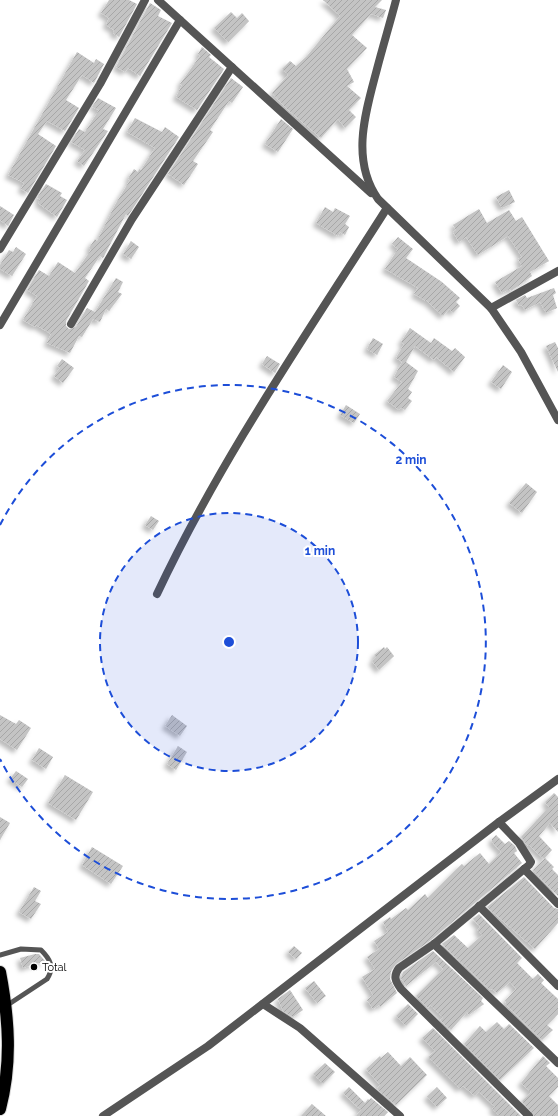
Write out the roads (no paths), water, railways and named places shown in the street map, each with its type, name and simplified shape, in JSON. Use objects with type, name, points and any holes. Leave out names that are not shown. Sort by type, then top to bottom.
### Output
[{"type":"highway","points":[[0,972],[6,1006],[9,1036],[8,1070],[0,1109]]},
{"type":"street","points":[[0,249],[100,84],[146,0]]},
{"type":"street","points":[[158,0],[378,199],[491,308],[521,352],[558,420]]},
{"type":"street","points":[[378,199],[367,182],[364,172],[362,139],[365,113],[396,0]]},
{"type":"street","points":[[0,325],[180,20]]},
{"type":"street","points":[[70,324],[132,219],[232,67]]},
{"type":"street","points":[[157,594],[200,509],[236,446],[387,208]]},
{"type":"street","points":[[491,308],[558,271]]},
{"type":"street","points":[[103,1116],[208,1046],[499,822],[558,779]]},
{"type":"street","points":[[499,822],[519,843],[531,862],[434,944],[399,968],[395,973],[397,984],[529,1116]]},
{"type":"street","points":[[524,869],[558,904]]},
{"type":"street","points":[[479,906],[558,986]]},
{"type":"street","points":[[434,944],[558,1063]]},
{"type":"street","points":[[263,1004],[300,1028],[400,1116]]},
{"type":"lane","points":[[0,955],[22,949],[41,950],[49,958],[51,965],[50,973],[46,979],[6,1006]]},
{"type":"place","name":"Total","points":[[34,967]]}]
